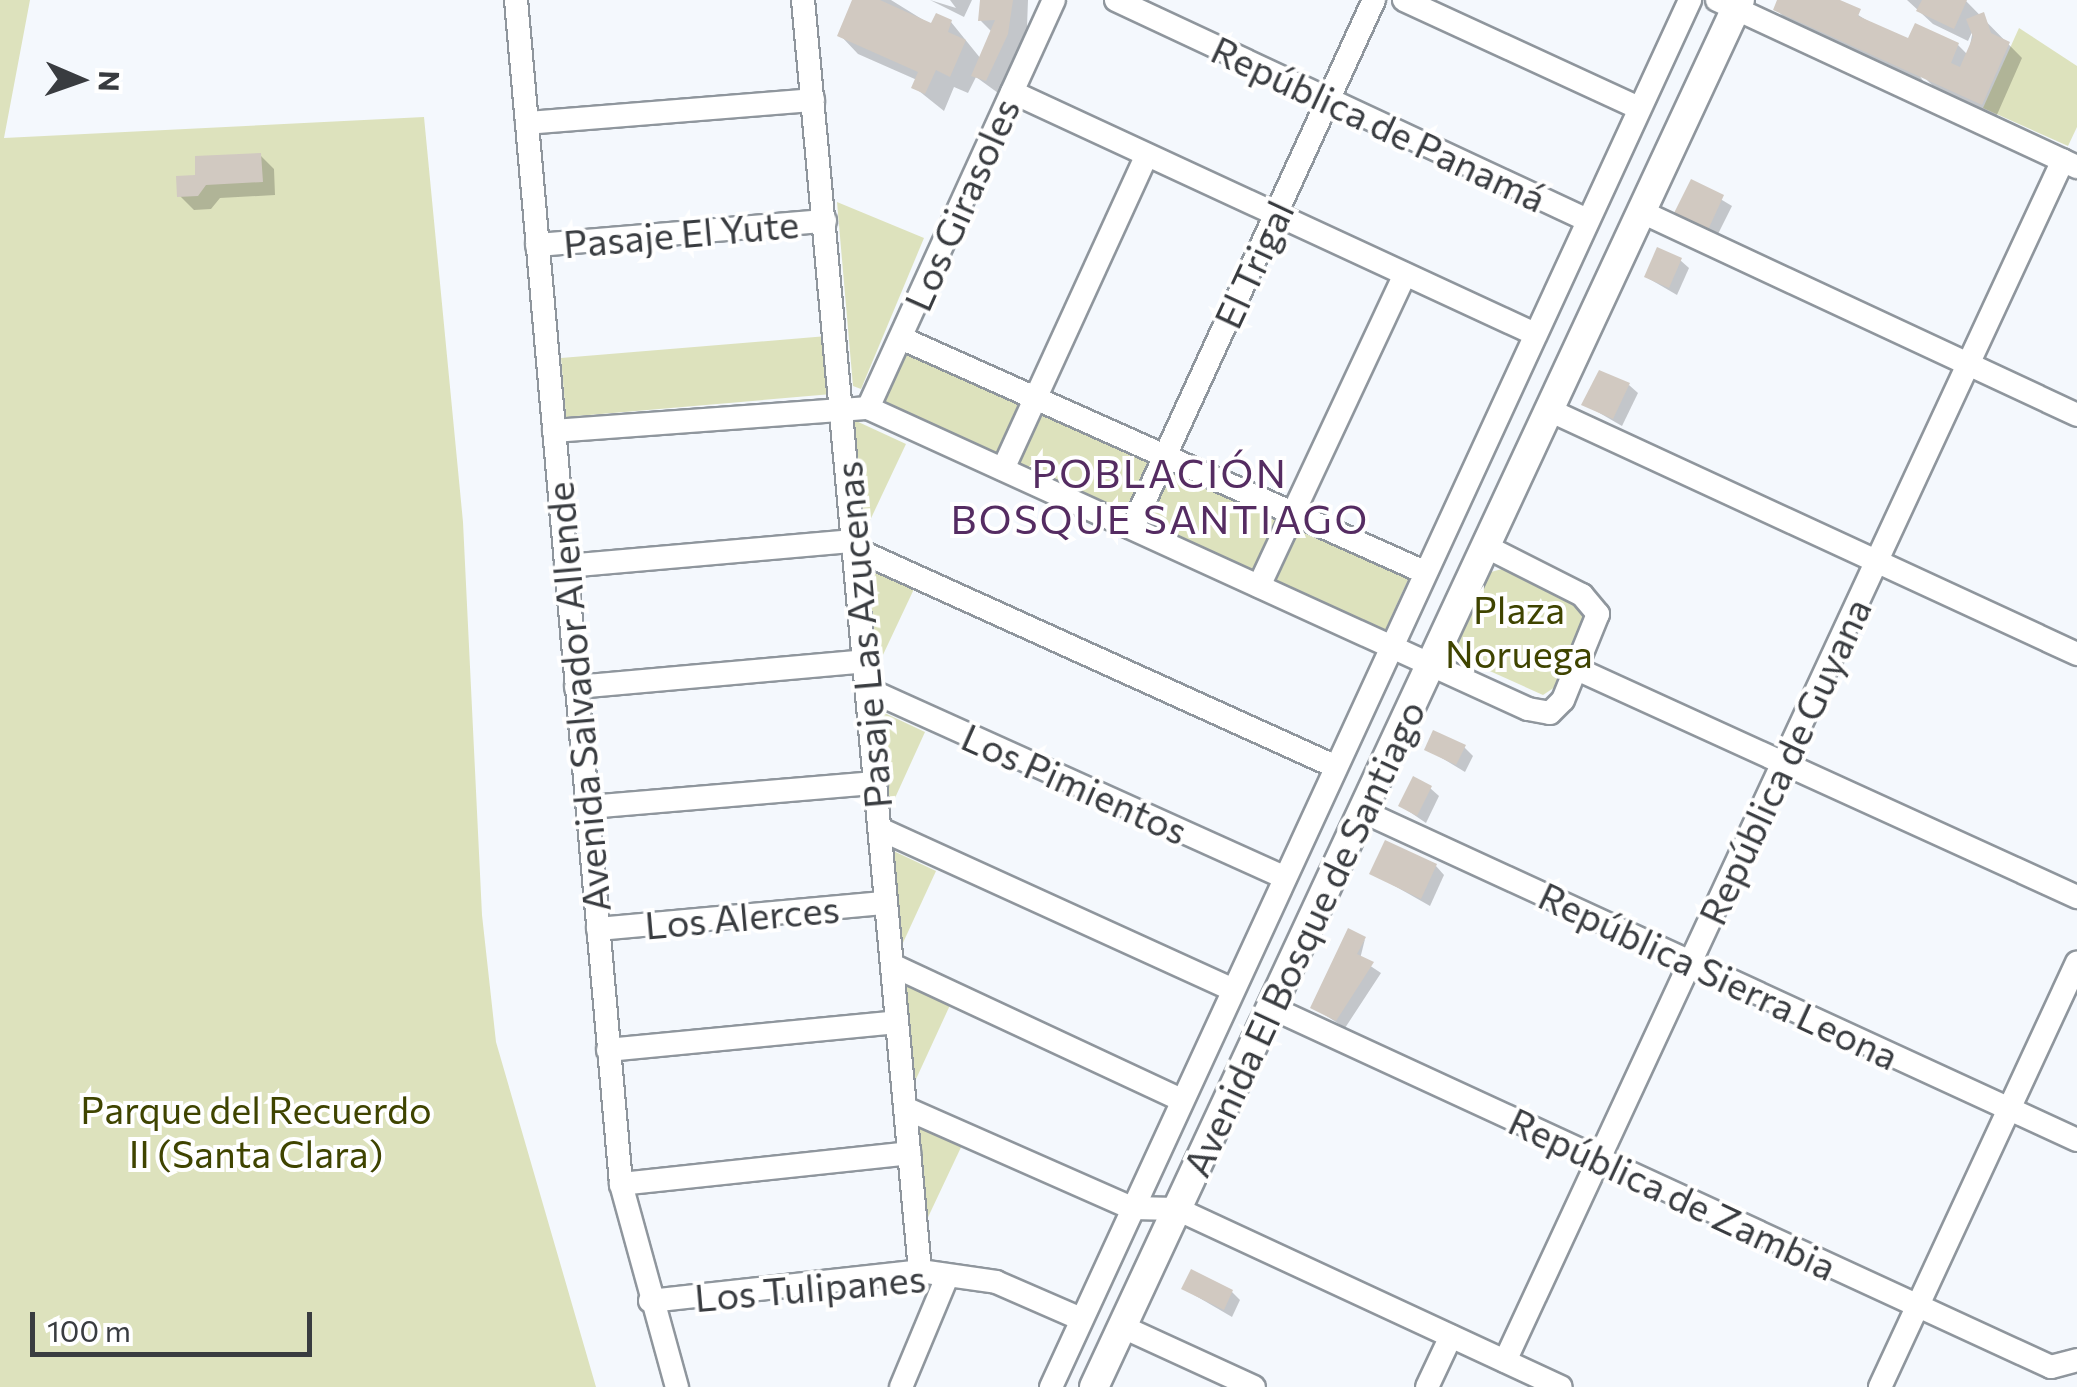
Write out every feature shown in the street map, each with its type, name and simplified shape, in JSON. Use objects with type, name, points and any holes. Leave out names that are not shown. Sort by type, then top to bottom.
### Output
[{"type":"main road","name":"Avenida El Bosque de Santiago","points":[[1094,1387],[1642,212],[1732,2]]},
{"type":"street","name":"Avenida Salvador Allende","points":[[517,0],[621,1184],[650,1301],[677,1387]]},
{"type":"street","name":"Pasaje Las Azucenas","points":[[804,0],[920,1271]]},
{"type":"street","name":"Los Girasoles","points":[[868,408],[1054,0]]},
{"type":"street","name":"República de Panamá","points":[[1116,0],[1588,220]]},
{"type":"street","name":"El Trigal","points":[[1132,528],[1374,0]]},
{"type":"street","points":[[1404,0],[1639,108]]},
{"type":"street","name":"Avenida El Bosque de Santiago","points":[[1050,1387],[1180,1098],[1690,0]]},
{"type":"street","points":[[1732,2],[2070,164]]},
{"type":"street","points":[[1012,92],[1534,334]]},
{"type":"street","points":[[526,123],[813,100]]},
{"type":"street","points":[[1002,469],[1146,156]]},
{"type":"street","name":"República de Guyana","points":[[1505,1361],[1968,364],[2070,164]]},
{"type":"street","points":[[1642,212],[2077,415]]},
{"type":"street","name":"Pasaje El Yute","points":[[538,245],[825,221]]},
{"type":"street","points":[[1259,586],[1405,274]]},
{"type":"street","points":[[900,338],[1424,572]]},
{"type":"street","points":[[554,432],[868,408],[1544,713],[1560,706],[1598,621],[1592,603],[1485,546]]},
{"type":"street","points":[[1548,410],[2077,654]]},
{"type":"street","points":[[566,566],[854,545],[1334,766]]},
{"type":"street","points":[[576,687],[865,661]]},
{"type":"street","points":[[1577,669],[2077,897]]},
{"type":"street","name":"Los Pimientos","points":[[867,689],[1282,877]]},
{"type":"street","points":[[588,806],[876,783]]},
{"type":"street","name":"República Sierra Leona","points":[[1362,811],[2077,1140]]},
{"type":"street","points":[[880,828],[1231,989]]},
{"type":"street","name":"Los Alerces","points":[[598,929],[886,903]]},
{"type":"street","points":[[1880,1387],[2077,962]]},
{"type":"street","points":[[892,965],[1180,1098]]},
{"type":"street","name":"República de Zambia","points":[[1270,1007],[2051,1367],[2077,1360]]},
{"type":"street","points":[[608,1050],[897,1022]]},
{"type":"street","points":[[905,1108],[1132,1208],[1178,1209],[1560,1387]]},
{"type":"street","points":[[621,1184],[909,1153]]},
{"type":"street","name":"Los Tulipanes","points":[[650,1301],[920,1271],[996,1282],[1081,1319]]},
{"type":"street","points":[[901,1387],[947,1277]]},
{"type":"street","points":[[1122,1326],[1254,1387]]},
{"type":"street","points":[[1427,1387],[1451,1336]]},
{"type":"green space","name":"Parque del Recuerdo II (Santa Clara)","points":[[0,0],[30,0],[4,138],[424,117],[463,522],[482,915],[496,1042],[596,1387],[0,1387]]},
{"type":"green space","points":[[2019,28],[2077,66],[2077,127],[2068,146],[1983,108]]},
{"type":"green space","points":[[837,202],[924,238],[861,389],[853,386]]},
{"type":"green space","points":[[827,336],[832,394],[566,417],[561,358]]},
{"type":"green space","points":[[906,346],[1411,573],[1383,635],[876,407]]},
{"type":"green space","points":[[854,420],[906,444],[865,531]]},
{"type":"green space","points":[[862,565],[914,589],[873,676]]},
{"type":"green space","name":"Plaza Noruega","points":[[1502,569],[1577,605],[1584,618],[1555,687],[1543,695],[1463,659],[1456,648],[1491,572]]},
{"type":"green space","points":[[874,708],[925,732],[885,820]]},
{"type":"green space","points":[[885,847],[936,871],[896,958]]},
{"type":"green space","points":[[900,979],[951,1003],[911,1090]]},
{"type":"green space","points":[[911,1119],[963,1143],[922,1230]]},
{"type":"building","points":[[852,0],[880,0],[931,23],[936,13],[952,20],[948,32],[966,40],[950,77],[936,70],[925,94],[911,88],[918,72],[837,36]]},
{"type":"building","points":[[980,0],[1013,0],[1008,34],[986,81],[971,76],[995,20],[978,21]]},
{"type":"building","points":[[1777,0],[1840,0],[1861,9],[1858,16],[1908,38],[1915,23],[1959,43],[1951,63],[1960,67],[1973,37],[1966,19],[1984,12],[1991,33],[2010,42],[1982,105],[1773,10]]},
{"type":"building","points":[[1922,0],[1967,0],[1954,29],[1916,11]]},
{"type":"building","points":[[261,153],[263,182],[206,185],[198,196],[177,197],[176,176],[195,175],[195,156]]},
{"type":"building","points":[[1691,179],[1724,195],[1707,232],[1673,215]]},
{"type":"building","points":[[1657,247],[1682,258],[1669,288],[1644,277]]},
{"type":"building","points":[[1599,370],[1630,383],[1613,419],[1581,405]]},
{"type":"building","points":[[1433,730],[1466,745],[1456,765],[1424,750]]},
{"type":"building","points":[[1413,776],[1432,786],[1417,816],[1398,806]]},
{"type":"building","points":[[1385,840],[1437,864],[1421,899],[1369,874]]},
{"type":"building","points":[[1348,928],[1366,937],[1357,954],[1374,962],[1336,1021],[1310,1008]]},
{"type":"building","points":[[1191,1269],[1233,1290],[1224,1310],[1181,1289]]},
{"type":"district","name":"POBLACIÓN BOSQUE SANTIAGO","points":[[1160,495]]}]
